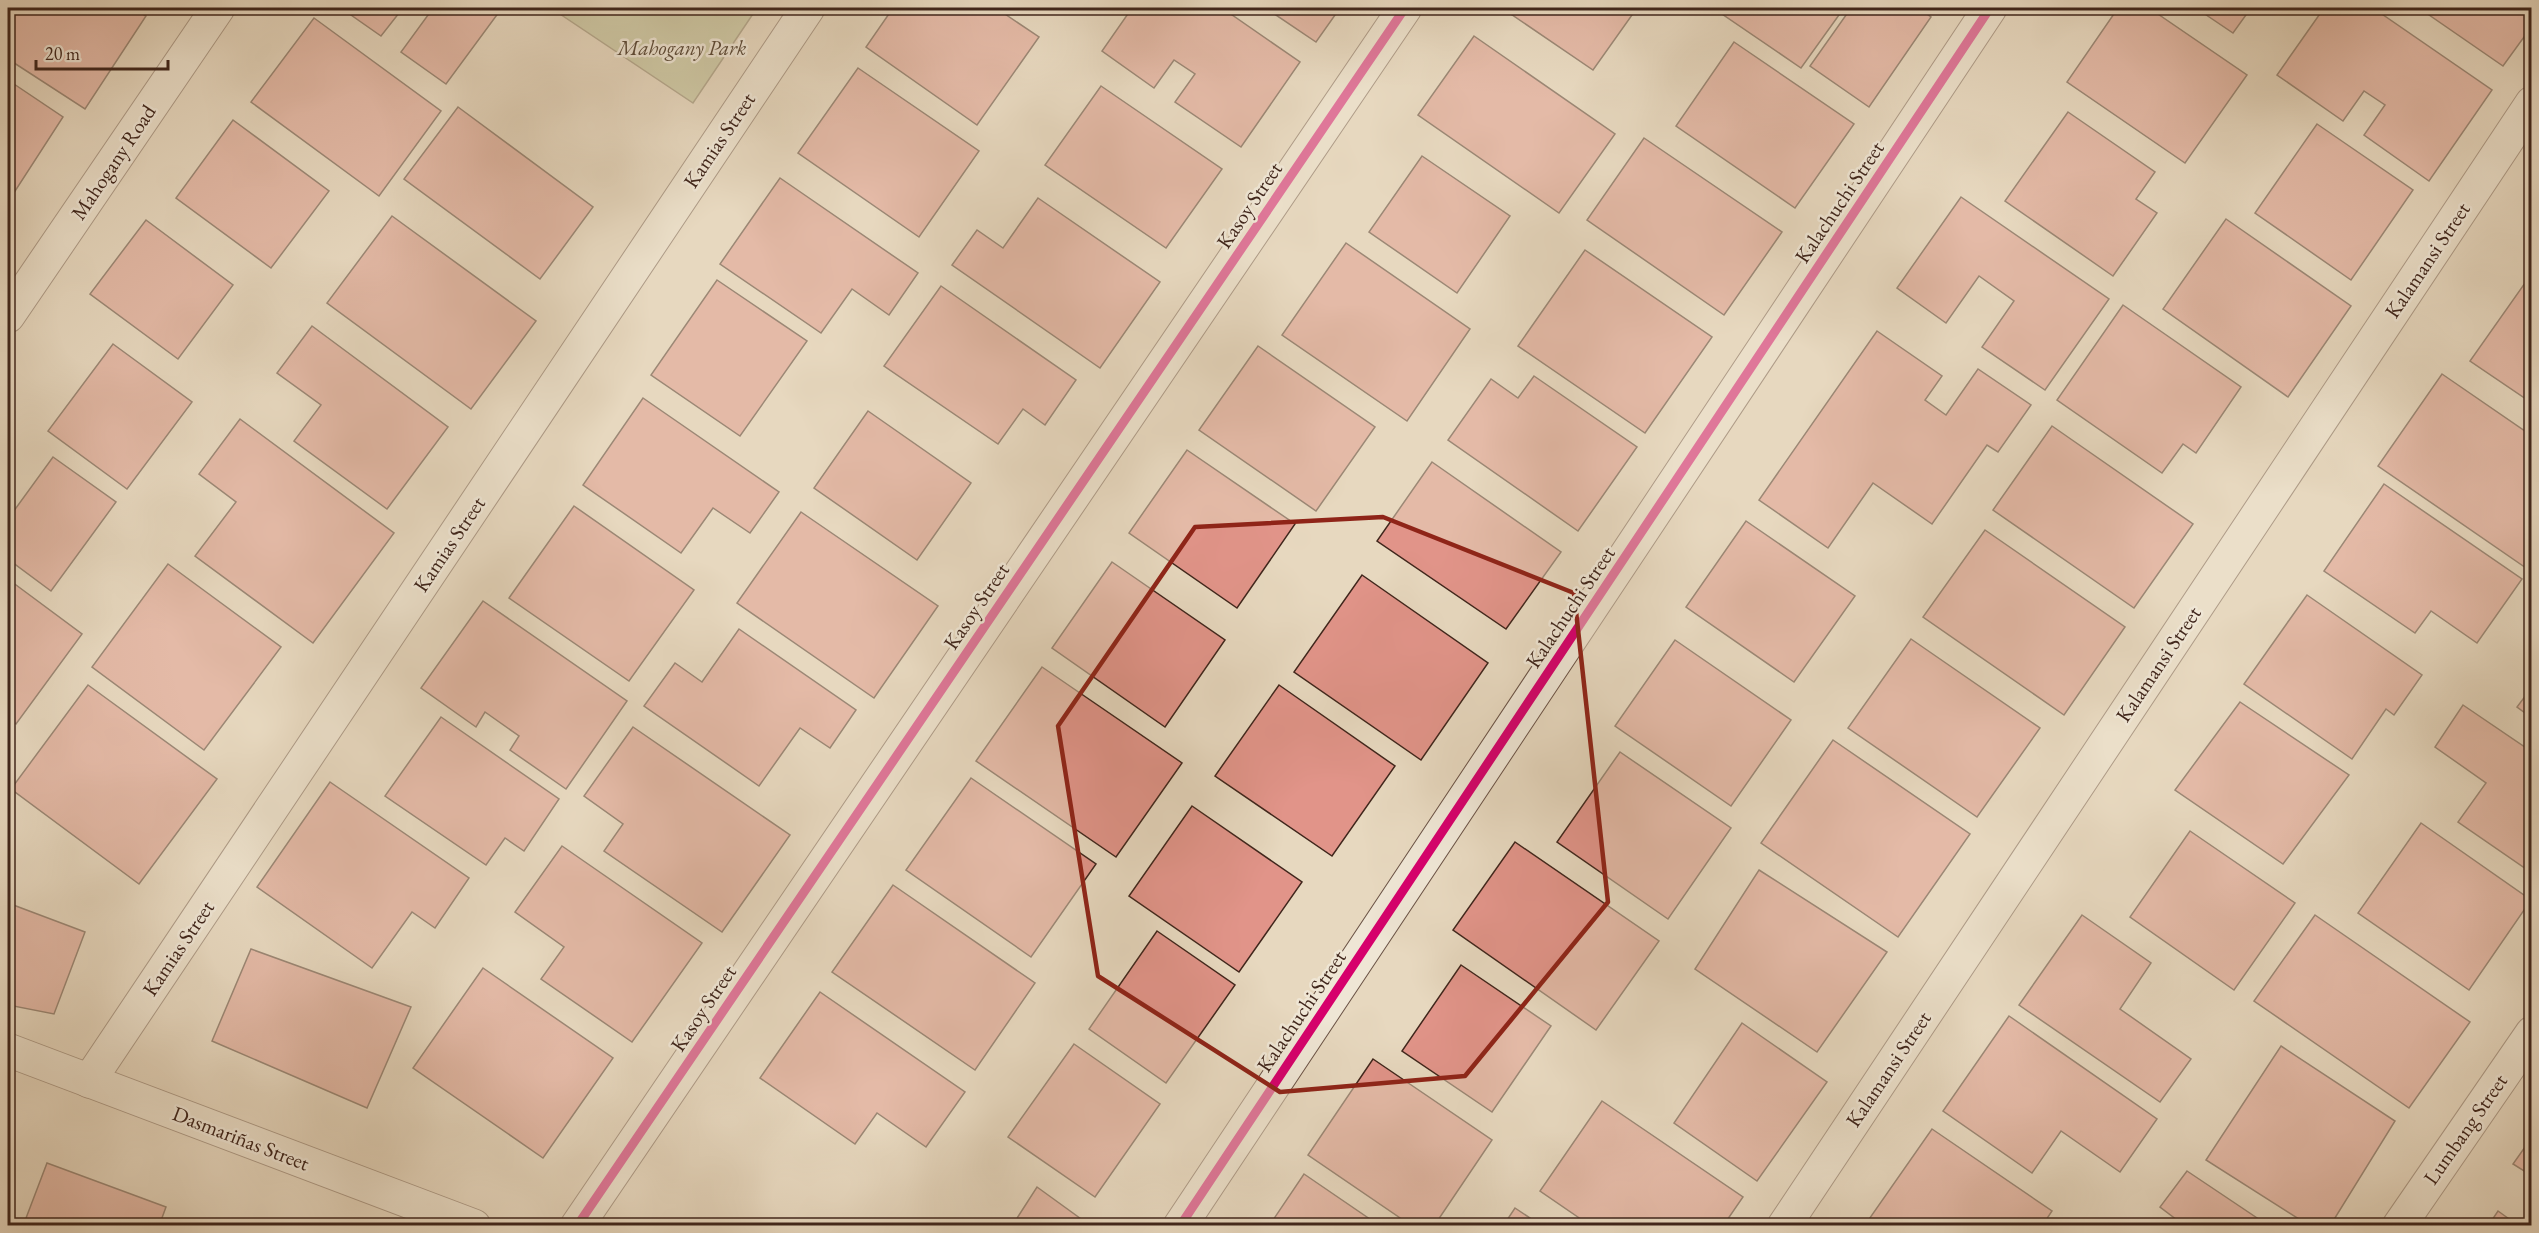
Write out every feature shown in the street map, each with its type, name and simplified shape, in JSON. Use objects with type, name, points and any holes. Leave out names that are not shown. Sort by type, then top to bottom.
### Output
[{"type":"street","name":"Mahogany Road","points":[[8,316],[218,8]]},
{"type":"street","name":"Kamias Street","points":[[89,1081],[808,8]]},
{"type":"street","name":"Kasoy Street","points":[[577,1226],[1405,8]]},
{"type":"street","name":"Kalachuchi Street","points":[[1180,1226],[1990,8]]},
{"type":"street","name":"Kalamansi Street","points":[[1784,1226],[2532,103]]},
{"type":"street","name":"Lumbang Street","points":[[2399,1226],[2532,1033]]},
{"type":"street","name":"Dasmariñas Street","points":[[8,1050],[474,1226]]},
{"type":"highlighted area","points":[[1383,517],[1574,593],[1608,902],[1465,1076],[1280,1092],[1098,976],[1058,726],[1195,527]]},
{"type":"green space","name":"Mahogany Park","points":[[551,8],[757,8],[693,103]]},
{"type":"building","points":[[8,8],[133,8],[146,16],[85,109],[8,59]]},
{"type":"building","points":[[341,8],[403,8],[381,36]]},
{"type":"building","points":[[426,8],[502,8],[446,84],[401,52],[431,11]]},
{"type":"building","points":[[893,8],[996,8],[1039,37],[977,125],[866,47]]},
{"type":"building","points":[[1132,8],[1222,8],[1300,62],[1241,147],[1175,102],[1195,74],[1174,60],[1154,88],[1102,51]]},
{"type":"building","points":[[1340,8],[1316,42],[1267,9]]},
{"type":"building","points":[[1502,8],[1637,8],[1593,70]]},
{"type":"building","points":[[1726,8],[1844,8],[1801,68],[1722,14]]},
{"type":"building","points":[[1851,8],[1918,8],[1931,17],[1869,107],[1810,66]]},
{"type":"building","points":[[2118,8],[2149,8],[2247,75],[2185,163],[2067,82]]},
{"type":"building","points":[[2196,8],[2251,8],[2233,33]]},
{"type":"building","points":[[2324,8],[2373,8],[2492,90],[2429,181],[2364,135],[2385,105],[2364,91],[2343,121],[2277,75]]},
{"type":"building","points":[[2419,8],[2532,8],[2532,26],[2503,66]]},
{"type":"building","points":[[314,18],[441,111],[379,196],[251,102]]},
{"type":"building","points":[[1474,36],[1615,134],[1559,213],[1418,115]]},
{"type":"building","points":[[1734,42],[1854,124],[1795,208],[1676,126]]},
{"type":"building","points":[[858,68],[979,151],[919,237],[798,153]]},
{"type":"building","points":[[8,80],[63,117],[8,202]]},
{"type":"building","points":[[1101,86],[1222,169],[1166,248],[1045,165]]},
{"type":"building","points":[[458,107],[593,207],[540,279],[404,179]]},
{"type":"building","points":[[2068,112],[2155,172],[2136,199],[2157,213],[2113,276],[2005,201]]},
{"type":"building","points":[[233,120],[329,191],[271,268],[176,198]]},
{"type":"building","points":[[2317,124],[2413,190],[2351,280],[2255,213]]},
{"type":"building","points":[[1644,138],[1782,232],[1724,315],[1587,220]]},
{"type":"building","points":[[1422,156],[1510,216],[1457,293],[1369,232]]},
{"type":"building","points":[[780,178],[918,273],[889,315],[852,289],[821,333],[720,264]]},
{"type":"building","points":[[1961,197],[2109,299],[2045,390],[1982,347],[2014,301],[1979,276],[1946,323],[1897,288]]},
{"type":"building","points":[[1038,198],[1160,282],[1100,368],[952,265],[977,230],[1003,248]]},
{"type":"building","points":[[392,216],[536,321],[471,409],[327,303]]},
{"type":"building","points":[[2226,219],[2351,306],[2288,397],[2163,309]]},
{"type":"building","points":[[146,220],[233,285],[178,359],[90,294]]},
{"type":"building","points":[[1346,243],[1470,329],[1407,421],[1282,335]]},
{"type":"building","points":[[1585,250],[1712,337],[1645,433],[1518,346]]},
{"type":"building","points":[[2532,273],[2532,403],[2470,361]]},
{"type":"building","points":[[717,280],[807,341],[740,436],[651,375]]},
{"type":"building","points":[[941,286],[1076,380],[1045,425],[1023,409],[998,444],[884,366]]},
{"type":"building","points":[[2123,305],[2241,387],[2196,453],[2183,444],[2162,473],[2057,400]]},
{"type":"building","points":[[312,326],[448,427],[387,509],[294,441],[321,405],[277,373]]},
{"type":"building","points":[[1877,331],[1942,376],[1925,400],[1946,415],[1978,369],[2031,405],[1998,452],[1987,445],[1932,524],[1873,483],[1828,548],[1759,500]]},
{"type":"building","points":[[113,344],[192,402],[127,489],[48,431]]},
{"type":"building","points":[[1258,346],[1375,427],[1316,511],[1199,430]]},
{"type":"building","points":[[2442,374],[2532,436],[2532,566],[2529,570],[2378,466]]},
{"type":"building","points":[[1534,376],[1637,447],[1578,531],[1448,440],[1491,379],[1518,398]]},
{"type":"building","points":[[643,398],[779,492],[750,533],[713,508],[681,553],[583,485]]},
{"type":"building","points":[[868,411],[971,483],[917,560],[814,488]]},
{"type":"building","points":[[240,419],[394,533],[313,643],[195,556],[236,502],[199,474]]},
{"type":"building","points":[[2052,426],[2193,524],[2134,608],[1993,510]]},
{"type":"building","points":[[1187,450],[1295,524],[1237,608],[1129,533]]},
{"type":"building","points":[[53,457],[116,502],[51,591],[8,559],[8,519]]},
{"type":"building","points":[[1432,462],[1561,552],[1506,629],[1377,541]]},
{"type":"building","points":[[2384,484],[2522,579],[2477,643],[2431,611],[2415,633],[2324,571]]},
{"type":"building","points":[[574,506],[694,590],[629,681],[509,598]]},
{"type":"building","points":[[801,512],[938,606],[874,698],[737,603]]},
{"type":"building","points":[[1746,521],[1855,596],[1794,682],[1686,607]]},
{"type":"building","points":[[1985,530],[2125,627],[2064,715],[1923,617]]},
{"type":"building","points":[[1112,562],[1225,640],[1165,727],[1052,648]]},
{"type":"building","points":[[168,564],[281,647],[204,750],[92,667]]},
{"type":"building","points":[[1362,575],[1488,663],[1421,760],[1294,672]]},
{"type":"building","points":[[8,579],[82,634],[16,724],[8,718]]},
{"type":"building","points":[[2307,595],[2422,675],[2394,715],[2386,709],[2352,759],[2244,684]]},
{"type":"building","points":[[483,601],[627,701],[566,789],[510,750],[519,736],[485,712],[476,727],[421,688]]},
{"type":"building","points":[[739,629],[856,710],[830,748],[800,728],[759,786],[644,706],[675,663],[702,682]]},
{"type":"building","points":[[1911,639],[2040,728],[1977,817],[1848,728]]},
{"type":"building","points":[[1675,640],[1791,720],[1731,806],[1615,726]]},
{"type":"building","points":[[1042,667],[1182,763],[1116,857],[976,761]]},
{"type":"building","points":[[88,685],[217,779],[139,884],[11,789]]},
{"type":"building","points":[[1279,685],[1395,766],[1332,856],[1215,776]]},
{"type":"building","points":[[2532,687],[2532,718],[2517,707]]},
{"type":"building","points":[[2240,702],[2349,775],[2283,864],[2175,790]]},
{"type":"building","points":[[2463,705],[2532,752],[2532,873],[2458,822],[2486,783],[2435,747]]},
{"type":"building","points":[[441,717],[559,799],[524,851],[505,838],[486,865],[385,796]]},
{"type":"building","points":[[633,727],[790,835],[722,932],[604,851],[623,824],[584,796]]},
{"type":"building","points":[[1833,740],[1970,834],[1898,937],[1761,843]]},
{"type":"building","points":[[1620,752],[1731,828],[1668,919],[1557,842]]},
{"type":"building","points":[[971,778],[1096,864],[1031,957],[906,870]]},
{"type":"building","points":[[330,782],[469,878],[435,928],[412,912],[372,968],[257,887]]},
{"type":"building","points":[[1192,806],[1302,882],[1239,972],[1129,896]]},
{"type":"building","points":[[2421,823],[2531,900],[2469,990],[2358,913]]},
{"type":"building","points":[[2190,831],[2295,903],[2234,990],[2130,917]]},
{"type":"building","points":[[1515,842],[1659,941],[1596,1030],[1453,930]]},
{"type":"building","points":[[562,846],[702,943],[632,1042],[541,979],[564,947],[515,912]]},
{"type":"building","points":[[1759,870],[1887,952],[1817,1052],[1695,969]]},
{"type":"building","points":[[893,885],[1035,983],[975,1070],[832,972]]},
{"type":"building","points":[[8,903],[85,932],[54,1014],[8,1005]]},
{"type":"building","points":[[2082,915],[2151,963],[2120,1009],[2191,1059],[2160,1102],[2019,1005]]},
{"type":"building","points":[[2315,915],[2470,1022],[2409,1108],[2254,1001]]},
{"type":"building","points":[[1157,931],[1235,985],[1166,1083],[1089,1029]]},
{"type":"building","points":[[251,949],[411,1007],[367,1108],[212,1041]]},
{"type":"building","points":[[1461,965],[1551,1026],[1492,1112],[1402,1051]]},
{"type":"building","points":[[483,968],[613,1058],[543,1158],[413,1068]]},
{"type":"building","points":[[820,992],[965,1092],[926,1147],[877,1113],[855,1144],[760,1078]]},
{"type":"building","points":[[2009,1016],[2157,1119],[2120,1172],[2061,1131],[2032,1173],[1943,1111]]},
{"type":"building","points":[[1742,1023],[1827,1082],[1757,1181],[1674,1123]]},
{"type":"building","points":[[1074,1044],[1160,1104],[1095,1197],[1008,1137]]},
{"type":"building","points":[[2281,1046],[2395,1121],[2330,1226],[2310,1226],[2206,1160]]},
{"type":"building","points":[[1373,1059],[1492,1140],[1434,1226],[1412,1226],[1308,1155]]},
{"type":"building","points":[[1602,1101],[1743,1197],[1723,1226],[1591,1226],[1540,1191]]},
{"type":"building","points":[[1932,1129],[2052,1211],[2042,1226],[1872,1226],[1867,1222]]},
{"type":"building","points":[[2532,1137],[2532,1176],[2513,1164]]},
{"type":"building","points":[[47,1163],[166,1207],[159,1226],[23,1226]]},
{"type":"building","points":[[2187,1171],[2269,1226],[2185,1226],[2160,1207]]},
{"type":"building","points":[[1304,1174],[1380,1226],[1269,1226]]},
{"type":"building","points":[[1037,1187],[1088,1224],[1087,1226],[1012,1226]]},
{"type":"building","points":[[1515,1208],[1542,1226],[1503,1226]]},
{"type":"building","points":[[2498,1211],[2519,1226],[2488,1226]]},
{"type":"cycle path","points":[[577,1226],[1405,8]]},
{"type":"cycle path","points":[[1180,1226],[1990,8]]}]
